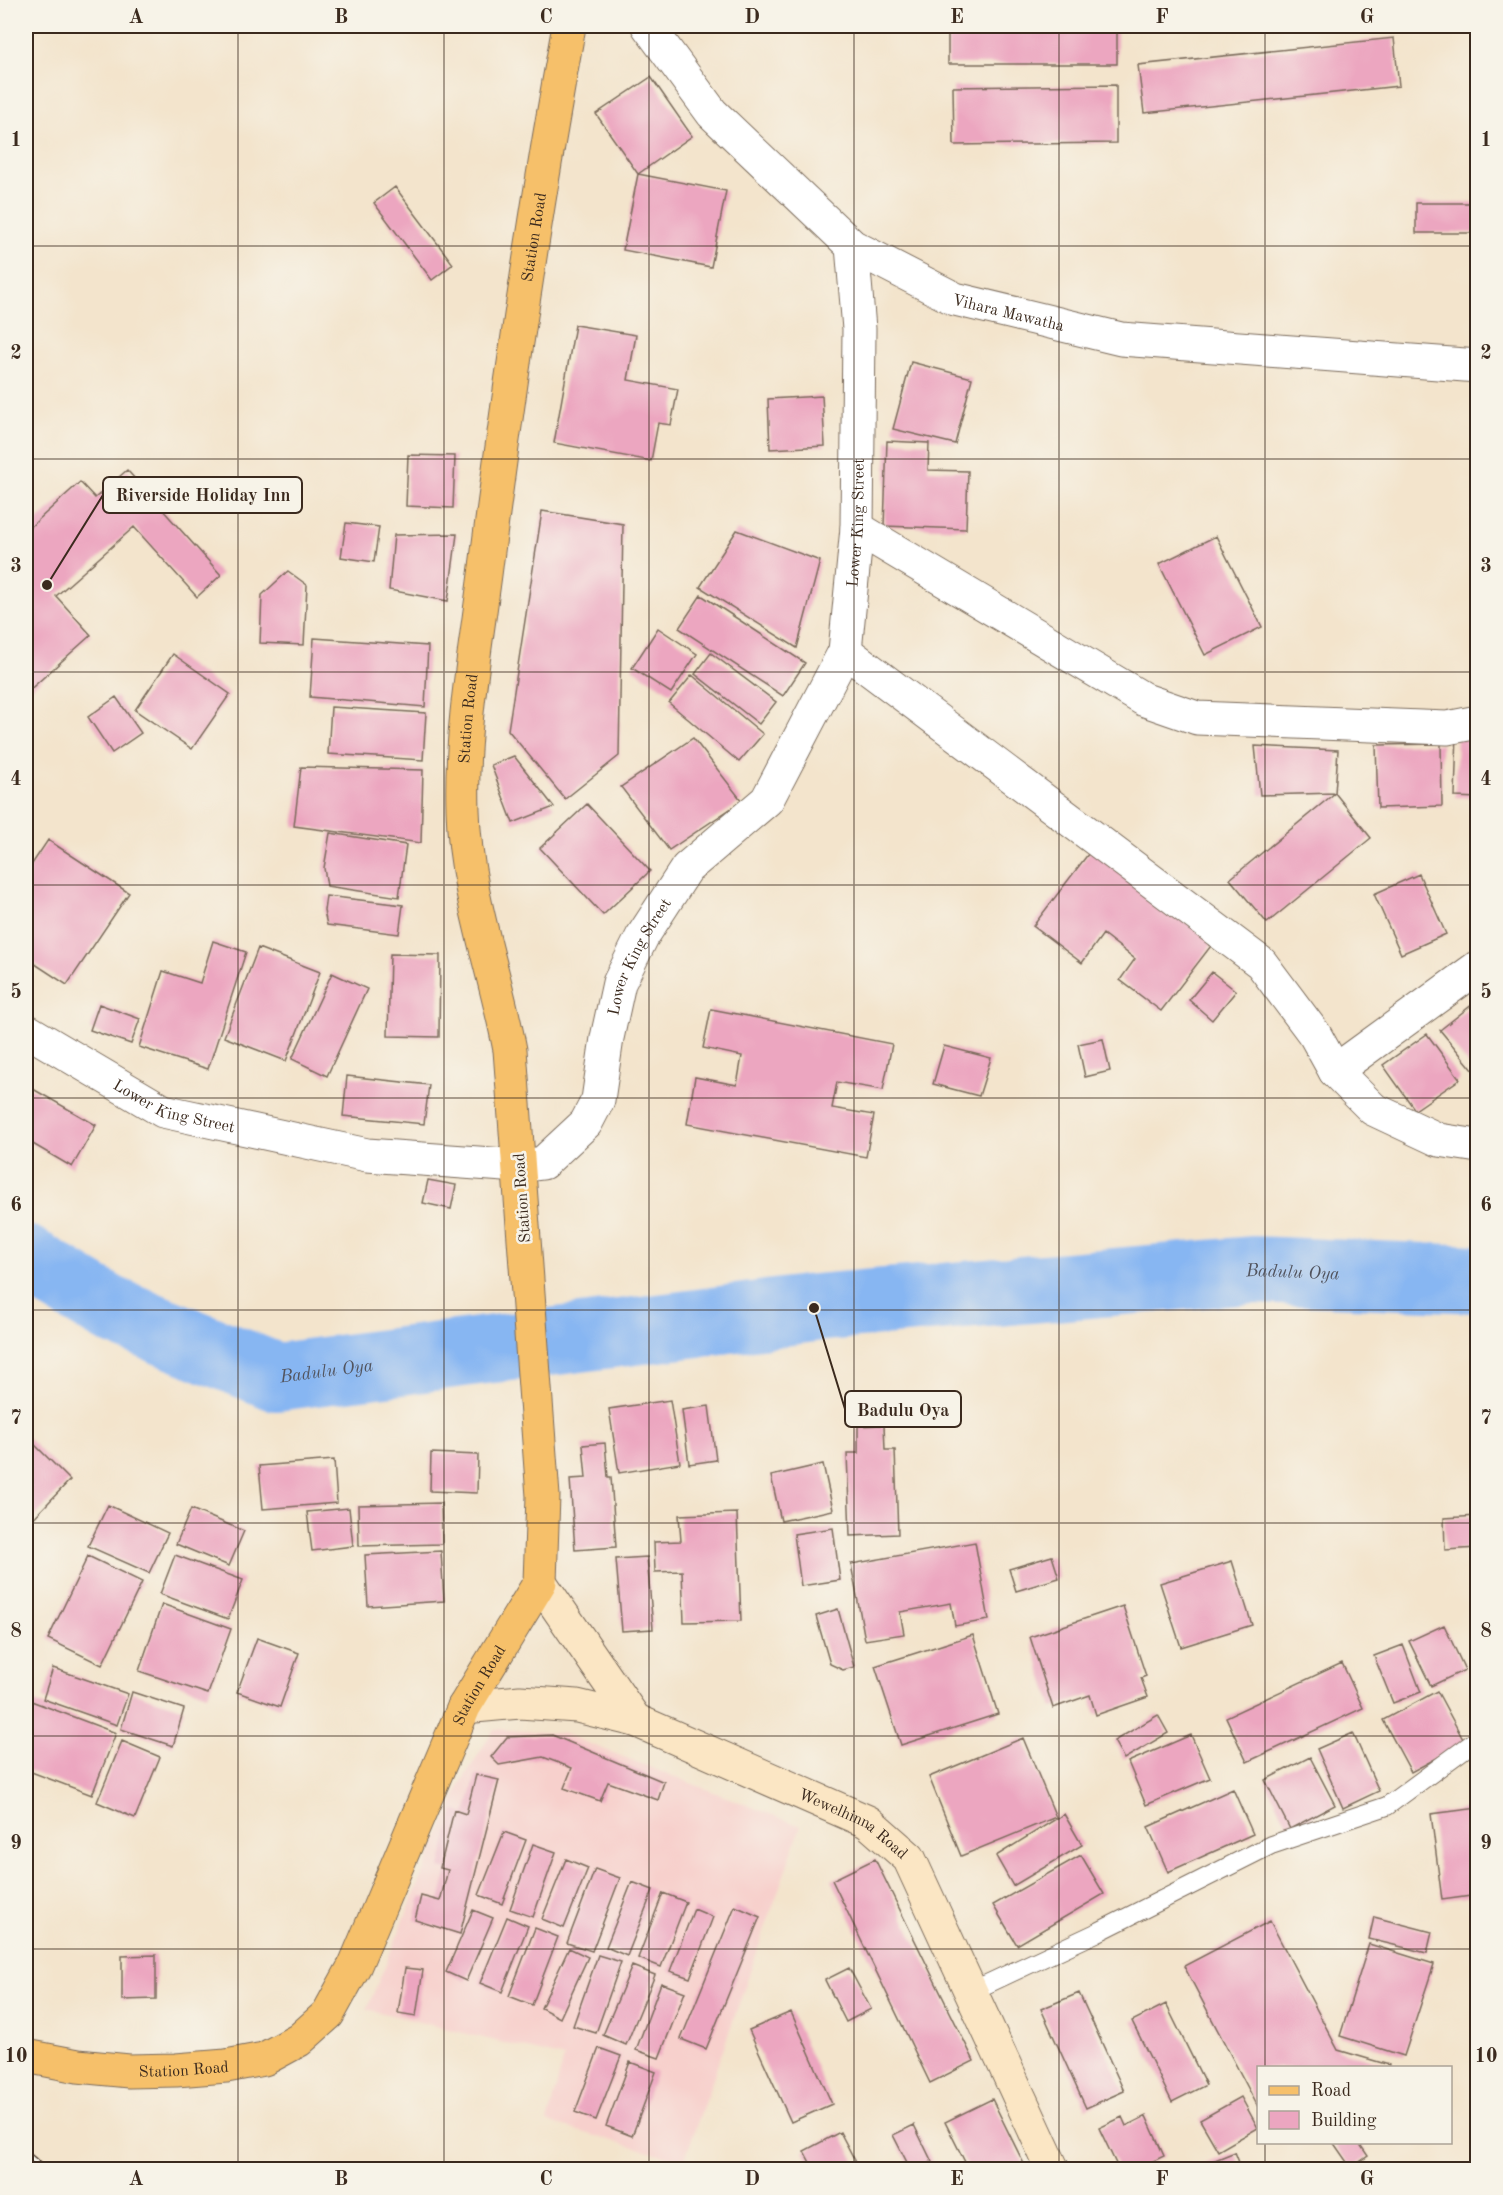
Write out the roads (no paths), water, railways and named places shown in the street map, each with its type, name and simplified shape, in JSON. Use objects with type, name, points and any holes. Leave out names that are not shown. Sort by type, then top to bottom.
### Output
[{"type":"main road","name":"Station Road","points":[[26,2056],[78,2066],[119,2070],[176,2070],[226,2066],[264,2059],[299,2040],[328,2014],[355,1965],[464,1707],[540,1581],[543,1496],[510,1050],[501,1003],[475,905],[466,847],[462,773],[499,465],[525,286],[569,26]]},
{"type":"street","name":"Vihara Mawatha","points":[[648,26],[712,112],[852,246],[955,299],[1121,339],[1478,366]]},
{"type":"street","name":"Lower King Street","points":[[26,1030],[163,1112],[367,1155],[519,1166],[543,1164],[586,1123],[598,1100],[607,1038],[619,983],[642,937],[687,868],[767,800],[845,651],[857,528],[859,329],[852,246]]},
{"type":"street","points":[[857,528],[1145,700],[1197,718],[1447,728],[1478,722]]},
{"type":"street","points":[[845,651],[1261,963],[1315,1035],[1335,1071],[1373,1109],[1439,1140],[1478,1146]]},
{"type":"street","points":[[1335,1071],[1478,967]]},
{"type":"street","points":[[540,1581],[635,1720]]},
{"type":"street","name":"Wewelhinna Road","points":[[464,1707],[520,1702],[577,1706],[635,1720],[868,1822],[909,1858],[969,1992],[1053,2169]]},
{"type":"lane","points":[[969,1992],[1096,1933],[1272,1845],[1387,1806],[1478,1739]]},
{"type":"waterway","name":"Badulu Oya","points":[[26,1259],[109,1309],[276,1377],[814,1308],[1252,1270],[1478,1279]]},
{"type":"railway","points":[[26,2154],[45,2170]]},
{"type":"place","name":"Riverside Holiday Inn","points":[[47,585]]},
{"type":"place","name":"Badulu Oya","points":[[814,1308]]}]
